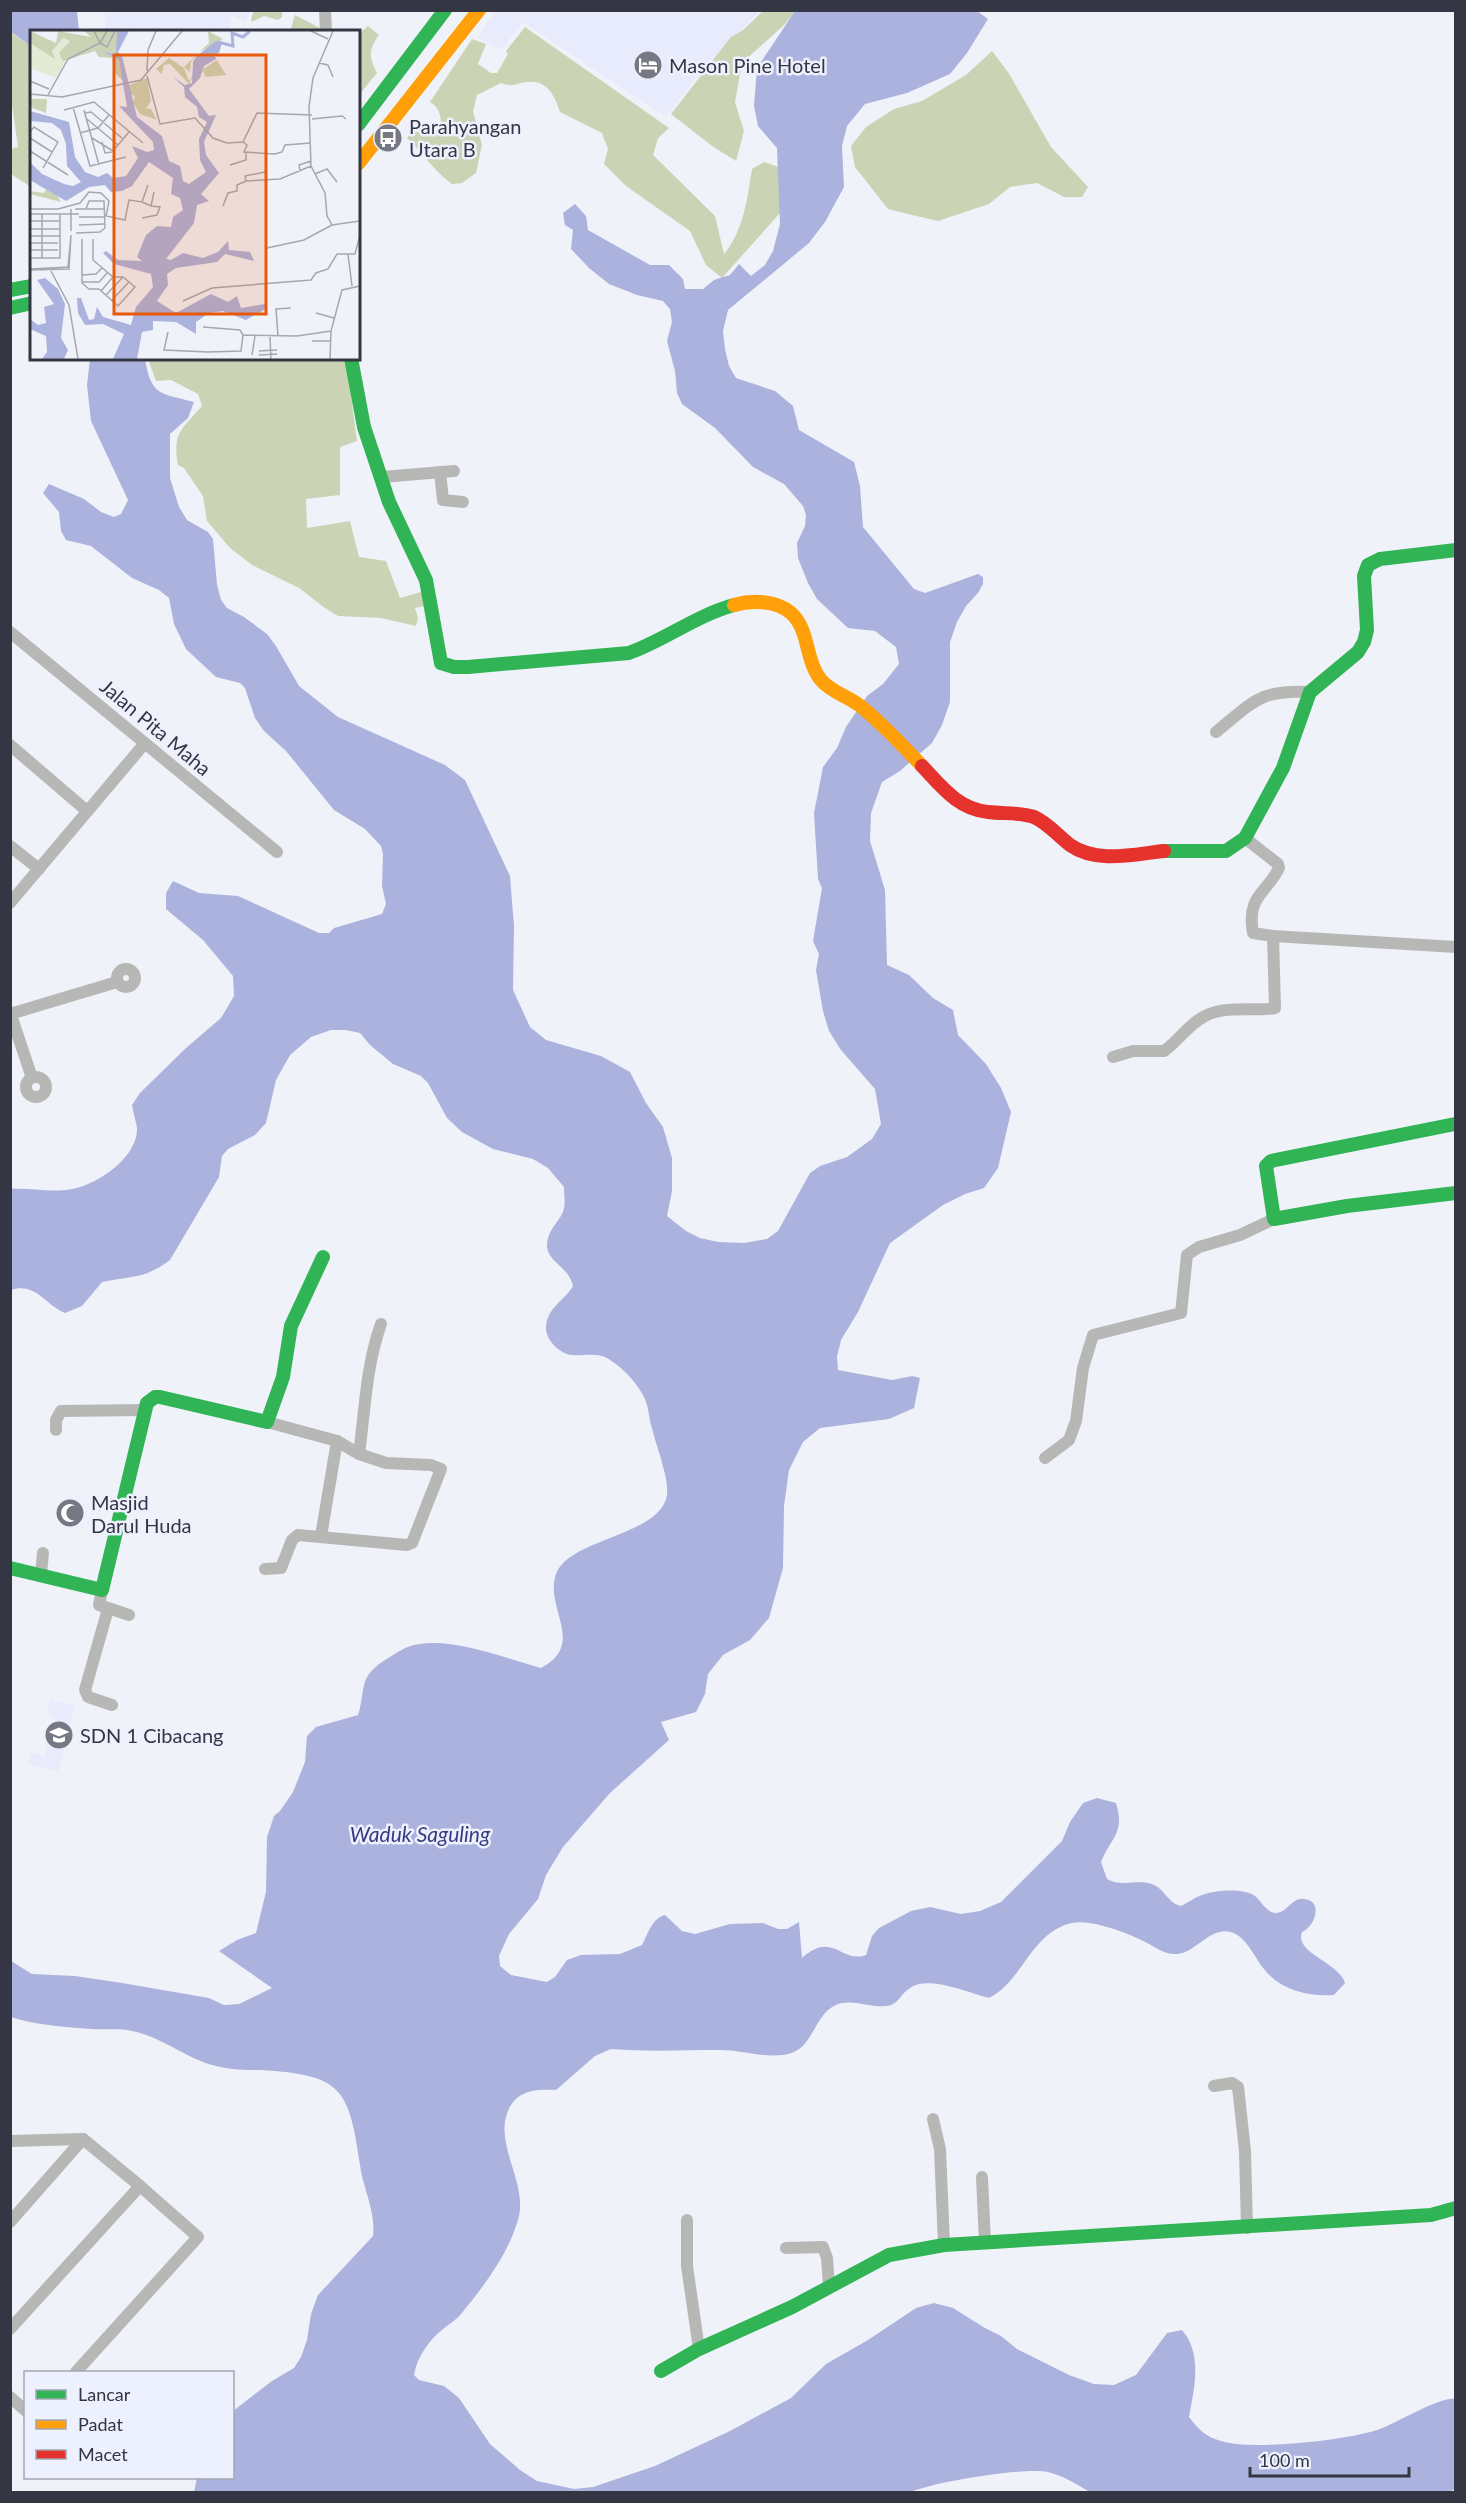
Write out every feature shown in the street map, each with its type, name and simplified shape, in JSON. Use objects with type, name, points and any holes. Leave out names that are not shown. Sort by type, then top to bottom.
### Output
[{"type":"street","points":[[325,10],[326,30]]},
{"type":"street","points":[[360,161],[479,10]]},
{"type":"street","points":[[360,122],[444,12],[464,31]]},
{"type":"street","points":[[10,290],[30,286]]},
{"type":"street","points":[[10,308],[30,303]]},
{"type":"street","points":[[351,360],[364,427],[402,531],[426,580],[441,663],[447,666],[468,667],[629,653],[646,648],[719,608],[754,602],[781,607],[794,614],[805,636],[811,661],[822,680],[857,703],[957,801],[979,812],[1032,817],[1086,853],[1102,855],[1187,849],[1216,852],[1229,850],[1245,838],[1283,768],[1310,692],[1358,652],[1364,642],[1367,630],[1364,576],[1368,565],[1380,559],[1455,550]]},
{"type":"street","points":[[382,477],[454,471]]},
{"type":"street","points":[[440,472],[443,500],[463,502]]},
{"type":"street","name":"Jalan Pita Maha","points":[[10,632],[278,852]]},
{"type":"street","points":[[1216,732],[1258,698],[1283,690],[1310,692]]},
{"type":"street","points":[[10,903],[145,743]]},
{"type":"street","points":[[10,745],[87,811]]},
{"type":"street","points":[[1245,838],[1279,866],[1279,870],[1258,893],[1252,919],[1253,933],[1455,946]]},
{"type":"street","points":[[10,846],[39,869]]},
{"type":"street","points":[[1113,1057],[1133,1051],[1164,1051],[1185,1029],[1203,1016],[1246,1008],[1275,1008],[1274,936]]},
{"type":"street","points":[[32,1078],[11,1014],[117,982]]},
{"type":"street","points":[[1274,1219],[1267,1162],[1455,1125]]},
{"type":"street","points":[[1045,1458],[1069,1440],[1076,1421],[1083,1368],[1094,1335],[1181,1313],[1187,1255],[1199,1246],[1240,1235],[1274,1219],[1347,1206],[1455,1193]]},
{"type":"street","points":[[267,1422],[283,1377],[291,1326],[323,1257]]},
{"type":"street","points":[[359,1454],[370,1360],[381,1324]]},
{"type":"street","points":[[129,1615],[99,1605],[146,1410],[152,1399],[160,1397],[337,1441],[359,1454],[386,1463],[431,1465],[441,1469],[417,1534],[407,1545],[321,1536],[295,1536],[281,1568],[265,1569]]},
{"type":"street","points":[[56,1430],[56,1420],[61,1411],[146,1410]]},
{"type":"street","points":[[321,1536],[337,1441]]},
{"type":"street","points":[[41,1574],[43,1552]]},
{"type":"street","points":[[10,1568],[102,1590]]},
{"type":"street","points":[[108,1609],[85,1690],[88,1697],[112,1705]]},
{"type":"street","points":[[1214,2086],[1233,2083],[1238,2087],[1245,2151],[1247,2228]]},
{"type":"street","points":[[933,2119],[940,2149],[944,2244]]},
{"type":"street","points":[[10,2222],[83,2139]]},
{"type":"street","points":[[10,2141],[83,2139],[198,2237],[78,2371]]},
{"type":"street","points":[[982,2177],[985,2243]]},
{"type":"street","points":[[10,2329],[140,2186]]},
{"type":"street","points":[[661,2371],[699,2349],[792,2307],[889,2255],[944,2244],[1247,2228],[1431,2215],[1455,2208]]},
{"type":"street","points":[[687,2220],[687,2266],[699,2349]]},
{"type":"street","points":[[786,2248],[823,2247],[827,2258],[829,2287]]},
{"type":"street","points":[[10,2397],[24,2408]]},
{"type":"shaded area","points":[[105,10],[250,11],[246,22],[230,15],[230,30],[105,30]]},
{"type":"shaded area","name":"Mason Pine Hotel","points":[[496,11],[759,11],[695,79],[666,117],[523,22],[501,50],[477,37]]},
{"type":"shaded area","name":"SDN 1 Cibacang","points":[[50,1700],[75,1706],[58,1771],[28,1764],[31,1753],[45,1756],[55,1716],[47,1714]]},
{"type":"green space","points":[[254,10],[282,11],[282,17],[278,20],[264,16],[252,22]]},
{"type":"green space","points":[[763,11],[796,11],[742,63],[735,102],[744,131],[736,161],[712,146],[671,114],[731,37],[743,30]]},
{"type":"green space","points":[[295,15],[320,28],[319,30],[296,30],[291,28]]},
{"type":"green space","points":[[368,26],[379,35],[371,54],[377,73],[360,94],[360,33]]},
{"type":"green space","points":[[525,27],[669,128],[658,138],[653,155],[715,216],[724,254],[731,245],[740,224],[752,169],[764,162],[782,168],[788,204],[722,278],[706,265],[690,231],[626,186],[604,164],[608,149],[602,133],[560,112],[553,95],[541,84],[535,82],[515,85],[501,83],[477,95],[473,111],[482,145],[476,173],[462,183],[452,184],[445,179],[407,138],[411,132],[441,132],[439,111],[430,102],[472,39],[486,44],[478,64],[491,73],[497,73],[508,54],[506,51]]},
{"type":"green space","points":[[10,32],[30,45],[30,186],[11,174],[11,149],[18,147],[11,98]]},
{"type":"green space","points":[[992,51],[1008,72],[1051,147],[1088,187],[1082,197],[1064,197],[1037,183],[1010,187],[989,204],[938,221],[888,209],[855,167],[851,146],[866,127],[894,109],[922,101],[966,75]]},
{"type":"green space","points":[[148,360],[346,360],[357,441],[340,447],[340,495],[306,499],[307,528],[350,521],[359,557],[386,561],[400,598],[421,592],[425,606],[415,608],[418,618],[416,626],[381,618],[338,616],[299,588],[252,565],[230,548],[207,521],[203,496],[184,468],[178,465],[176,446],[178,438],[184,426],[202,406],[198,394],[171,380],[156,381]]},
{"type":"water","points":[[10,11],[77,11],[79,30],[30,30],[30,45],[11,32]]},
{"type":"water","name":"Waduk Saguling","points":[[795,11],[977,11],[988,19],[967,53],[950,74],[907,93],[865,104],[847,126],[842,146],[844,187],[825,222],[809,243],[728,310],[723,331],[729,366],[736,378],[775,391],[793,406],[799,430],[854,462],[860,486],[863,527],[914,589],[925,593],[978,574],[983,577],[983,584],[966,606],[950,642],[950,702],[942,725],[932,743],[900,771],[882,782],[871,813],[870,841],[885,890],[887,965],[909,975],[933,998],[953,1010],[958,1035],[986,1064],[1001,1088],[1011,1112],[998,1168],[984,1188],[943,1205],[890,1243],[858,1312],[841,1340],[837,1357],[838,1370],[892,1380],[912,1376],[920,1378],[914,1408],[889,1419],[820,1428],[803,1442],[789,1470],[784,1506],[783,1568],[769,1618],[750,1640],[723,1655],[708,1674],[705,1694],[696,1712],[661,1722],[669,1740],[610,1793],[563,1847],[546,1875],[538,1899],[509,1934],[499,1956],[500,1966],[511,1975],[547,1982],[555,1977],[567,1960],[581,1955],[620,1954],[642,1945],[657,1919],[665,1915],[682,1931],[695,1934],[730,1924],[763,1923],[778,1929],[787,1929],[799,1922],[802,1958],[822,1947],[836,1949],[857,1957],[866,1955],[872,1936],[879,1928],[911,1911],[930,1907],[961,1914],[980,1911],[1001,1902],[1062,1841],[1070,1822],[1083,1803],[1097,1798],[1116,1803],[1119,1821],[1116,1834],[1101,1862],[1107,1879],[1119,1883],[1142,1882],[1154,1885],[1181,1906],[1202,1895],[1224,1891],[1250,1893],[1267,1909],[1276,1913],[1283,1911],[1296,1900],[1310,1901],[1316,1909],[1314,1919],[1311,1925],[1302,1932],[1301,1939],[1304,1946],[1335,1969],[1345,1983],[1334,1995],[1315,1995],[1287,1987],[1271,1976],[1242,1938],[1231,1932],[1216,1933],[1184,1953],[1173,1954],[1111,1928],[1080,1922],[1058,1928],[1047,1936],[1011,1980],[989,1998],[949,1986],[927,1983],[910,1988],[890,2005],[842,2003],[824,2014],[806,2042],[794,2052],[767,2055],[730,2050],[611,2049],[595,2056],[556,2090],[537,2090],[525,2093],[511,2105],[506,2118],[505,2131],[506,2145],[520,2202],[515,2229],[503,2255],[470,2303],[428,2344],[421,2355],[414,2375],[419,2380],[444,2386],[459,2398],[490,2444],[520,2470],[537,2481],[574,2489],[593,2487],[655,2466],[730,2431],[791,2398],[826,2364],[868,2340],[916,2308],[934,2303],[953,2308],[1001,2336],[1017,2349],[1069,2375],[1094,2384],[1114,2385],[1136,2375],[1167,2333],[1182,2330],[1189,2339],[1195,2361],[1195,2383],[1189,2417],[1203,2432],[1221,2441],[1254,2445],[1300,2443],[1347,2437],[1380,2429],[1440,2401],[1456,2399],[1455,2489],[1449,2492],[1090,2492],[1070,2480],[1048,2472],[1036,2471],[979,2476],[911,2492],[194,2492],[197,2479],[234,2479],[234,2410],[272,2381],[294,2368],[307,2340],[311,2314],[318,2295],[373,2236],[373,2218],[351,2118],[345,2102],[336,2090],[325,2082],[309,2076],[208,2064],[154,2038],[132,2031],[50,2025],[11,2017],[11,1961],[32,1974],[75,1976],[122,1983],[209,1998],[224,2005],[239,2004],[272,1988],[219,1951],[237,1940],[256,1933],[266,1892],[267,1837],[274,1816],[293,1792],[305,1762],[307,1736],[316,1727],[358,1715],[366,1679],[371,1672],[383,1661],[411,1646],[445,1643],[495,1654],[541,1668],[554,1658],[561,1648],[563,1636],[554,1587],[556,1574],[564,1562],[578,1552],[649,1520],[661,1509],[667,1495],[664,1471],[647,1405],[634,1382],[624,1370],[607,1358],[597,1355],[567,1354],[555,1347],[547,1335],[547,1319],[573,1286],[568,1274],[551,1257],[547,1247],[550,1232],[564,1209],[564,1187],[548,1168],[533,1159],[493,1149],[462,1132],[447,1118],[428,1083],[421,1076],[393,1064],[370,1045],[360,1033],[331,1030],[311,1037],[290,1055],[276,1080],[266,1123],[255,1135],[228,1149],[222,1156],[219,1177],[170,1260],[145,1274],[102,1282],[82,1306],[65,1313],[27,1289],[11,1290],[11,1189],[66,1190],[77,1188],[101,1178],[112,1170],[122,1161],[135,1139],[137,1128],[132,1105],[140,1093],[221,1018],[234,996],[233,976],[203,940],[166,909],[166,893],[173,881],[199,893],[238,896],[319,933],[329,933],[334,928],[382,914],[386,904],[382,886],[381,846],[365,829],[334,810],[286,751],[264,731],[255,718],[245,688],[240,683],[216,677],[186,649],[174,624],[169,598],[159,590],[132,578],[91,546],[66,540],[61,531],[59,512],[43,493],[49,484],[84,499],[101,512],[114,517],[121,514],[128,500],[91,421],[87,385],[90,360],[145,360],[150,380],[159,391],[194,402],[188,418],[170,434],[170,478],[179,507],[187,520],[208,532],[213,539],[217,585],[221,600],[227,608],[267,634],[299,686],[338,717],[445,765],[465,780],[510,876],[514,926],[513,990],[530,1027],[546,1040],[601,1056],[630,1072],[646,1103],[663,1127],[672,1158],[672,1191],[667,1216],[686,1231],[700,1238],[718,1242],[744,1243],[767,1239],[778,1231],[810,1173],[820,1166],[847,1157],[872,1139],[881,1124],[875,1089],[841,1050],[829,1031],[823,1011],[816,970],[819,954],[813,941],[822,888],[818,879],[814,813],[823,767],[837,748],[846,727],[867,696],[883,684],[899,664],[896,647],[875,631],[848,628],[817,599],[798,558],[797,543],[805,526],[806,515],[803,506],[784,484],[753,467],[715,428],[682,404],[677,393],[675,371],[667,341],[672,322],[670,309],[663,301],[637,295],[609,284],[589,268],[571,249],[573,230],[565,225],[563,213],[575,204],[586,216],[588,230],[650,265],[669,265],[683,279],[685,289],[703,289],[714,280],[730,275],[739,264],[751,276],[765,265],[773,251],[780,224],[777,148],[758,126],[754,106],[757,68]]},
{"type":"traffic: fast","points":[[360,122],[445,10]]},
{"type":"traffic: fast","points":[[10,290],[30,286]]},
{"type":"traffic: fast","points":[[10,308],[30,303]]},
{"type":"traffic: fast","points":[[351,360],[364,427],[389,502],[426,580],[441,663],[454,667],[468,667],[629,653],[720,609],[734,605]]},
{"type":"traffic: fast","points":[[1164,851],[1226,851],[1245,838],[1283,768],[1310,692],[1358,652],[1364,642],[1367,630],[1364,576],[1368,565],[1380,559],[1456,550]]},
{"type":"traffic: fast","points":[[1455,1124],[1271,1161],[1266,1166],[1274,1219],[1347,1206],[1456,1193]]},
{"type":"traffic: fast","points":[[10,1568],[102,1590],[147,1403],[155,1397],[160,1397],[267,1422],[283,1377],[291,1326],[323,1257]]},
{"type":"traffic: fast","points":[[661,2371],[699,2349],[792,2307],[889,2255],[944,2245],[1431,2215],[1456,2208]]},
{"type":"traffic: slow","points":[[360,161],[479,10]]},
{"type":"traffic: slow","points":[[734,605],[748,602],[771,603],[791,613],[801,628],[812,664],[821,680],[829,688],[867,712],[892,734],[922,766]]},
{"type":"traffic: jam","points":[[922,766],[951,796],[968,807],[988,812],[1034,817],[1081,851],[1104,856],[1164,851]]},
{"type":"place","name":"Mason Pine Hotel","points":[[648,65]]},
{"type":"place","name":"Parahyangan Utara B","points":[[388,138]]},
{"type":"place","name":"Masjid Darul Huda","points":[[70,1513]]},
{"type":"place","name":"SDN 1 Cibacang","points":[[59,1735]]}]
